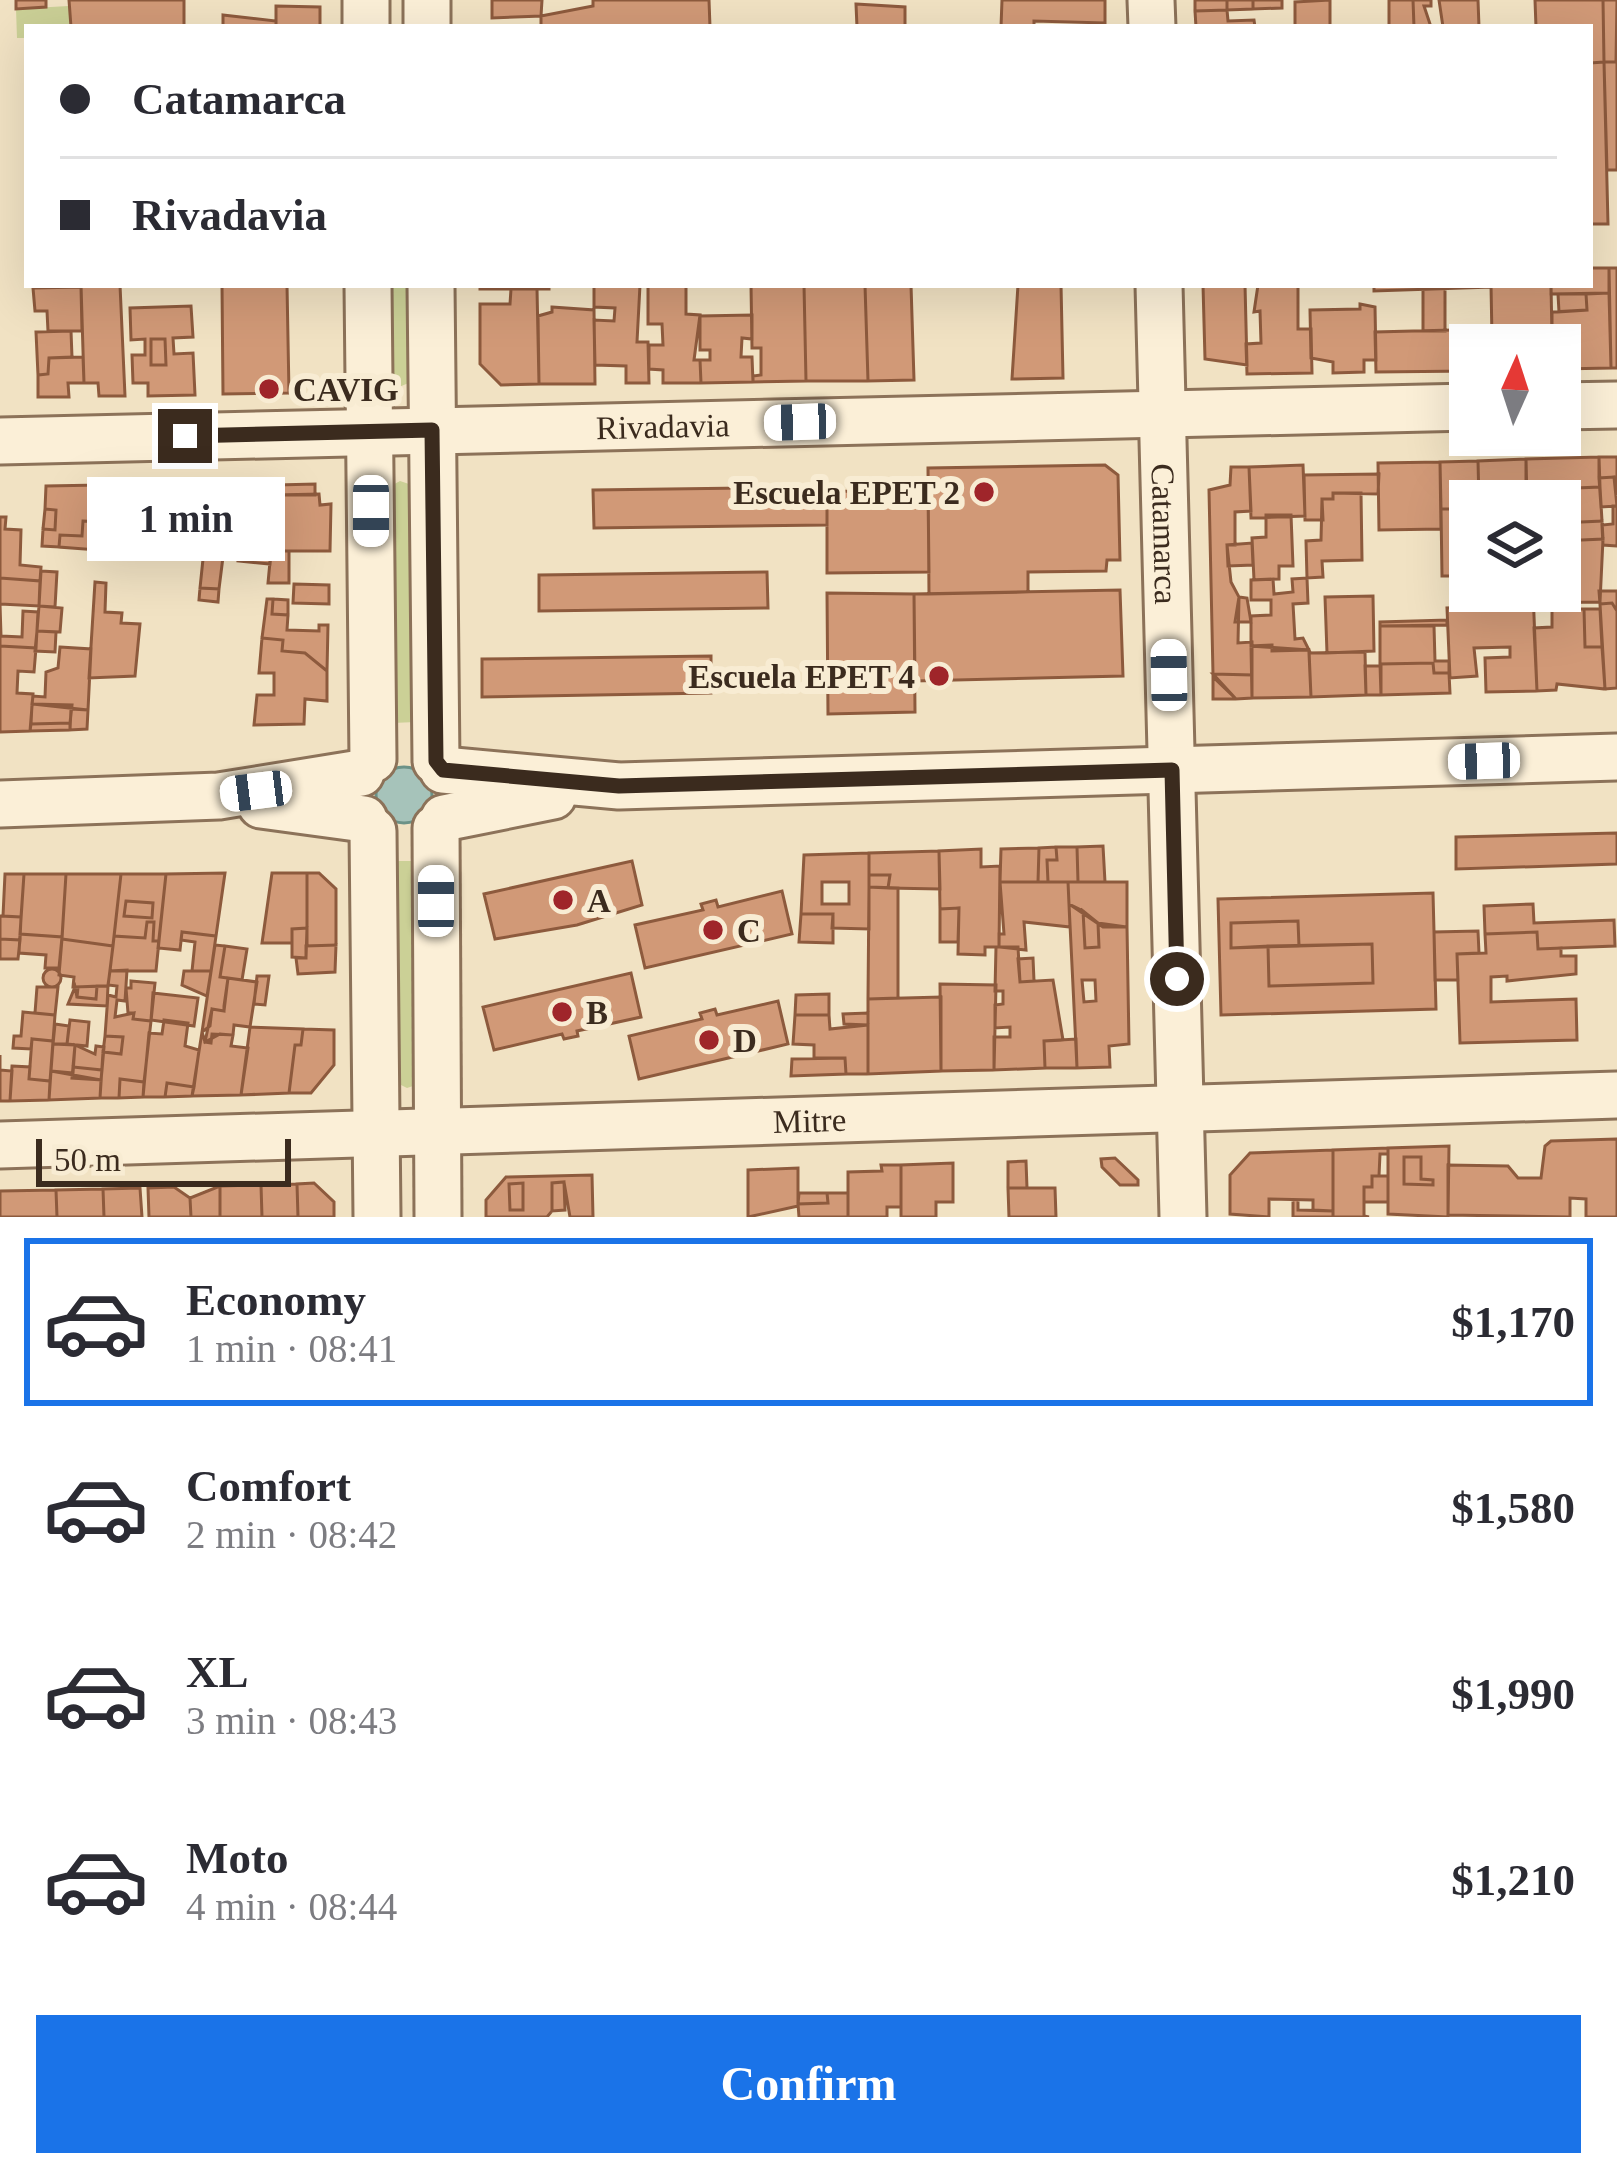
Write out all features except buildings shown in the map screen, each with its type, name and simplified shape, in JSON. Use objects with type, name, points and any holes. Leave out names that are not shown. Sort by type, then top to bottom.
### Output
[{"type":"street","points":[[368,288],[367,766],[356,796],[369,825],[377,1217]]},
{"type":"street","points":[[430,288],[440,765],[450,794],[440,823],[438,1217]]},
{"type":"street","name":"Catamarca","points":[[1159,288],[1183,1217]]},
{"type":"street","points":[[1581,406],[1617,405]]},
{"type":"street","name":"Rivadavia","points":[[0,441],[1449,407]]},
{"type":"street","points":[[0,804],[186,799],[367,766],[385,751],[412,748],[440,765],[619,786],[1617,758]]},
{"type":"street","points":[[186,799],[369,825],[399,841],[440,823],[619,786]]},
{"type":"street","name":"Mitre","points":[[0,1145],[1617,1095]]},
{"type":"green space","points":[[69,0],[183,0],[184,24],[24,24],[24,38],[17,38],[16,9],[68,6]]},
{"type":"green space","points":[[387,288],[410,288],[411,382],[399,387],[388,380]]},
{"type":"green space","points":[[400,481],[412,485],[416,722],[392,723],[389,487]]},
{"type":"green space","points":[[394,861],[417,861],[416,1085],[407,1088],[395,1082]]},
{"type":"water","points":[[404,767],[424,775],[432,795],[424,815],[404,823],[384,815],[376,795],[384,775]]},
{"type":"place","name":"CAVIG","points":[[269,389]]},
{"type":"place","name":"Escuela EPET 2","points":[[984,492]]},
{"type":"place","name":"Escuela EPET 4","points":[[939,676]]},
{"type":"place","name":"A","points":[[563,900]]},
{"type":"place","name":"C","points":[[713,930]]},
{"type":"place","name":"B","points":[[562,1012]]},
{"type":"place","name":"D","points":[[709,1040]]},
{"type":"route","points":[[185,436],[432,430],[436,761],[443,770],[619,786],[1172,770],[1177,979]]}]
